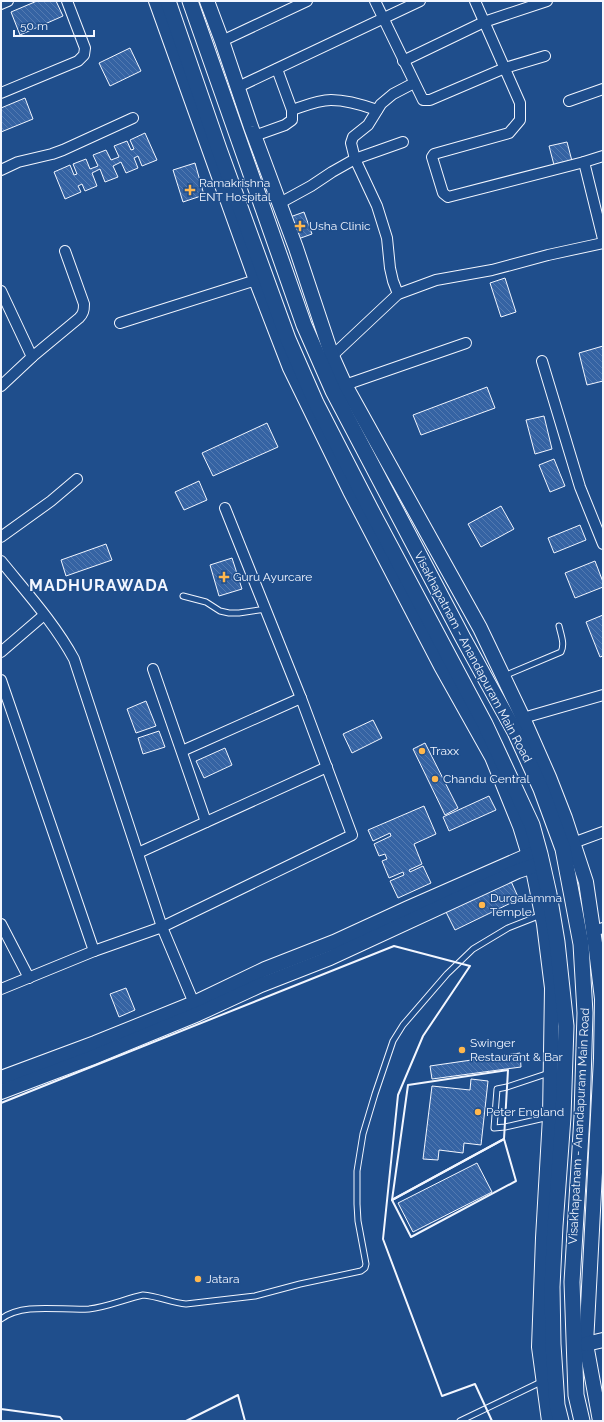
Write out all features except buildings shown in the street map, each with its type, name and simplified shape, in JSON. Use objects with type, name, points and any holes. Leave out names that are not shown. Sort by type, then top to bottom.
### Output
[{"type":"main road","name":"Visakhapatnam - Anandapuram Main Road","points":[[168,1],[219,149],[288,339],[316,402],[363,494],[485,724],[532,825],[536,859],[549,894],[557,942],[566,1026],[563,1117],[552,1288],[553,1351],[557,1405],[561,1421]]},
{"type":"main road","name":"Visakhapatnam - Anandapuram Main Road","points":[[190,1],[299,310],[333,391],[462,638],[515,732],[541,789],[563,849],[581,944],[585,1013],[582,1116],[572,1282],[576,1395],[582,1421]]},
{"type":"street","points":[[1,4],[8,1]]},
{"type":"street","points":[[1,93],[78,61],[84,55],[85,48],[67,1]]},
{"type":"street","points":[[156,1],[256,280],[290,368],[350,491],[441,666],[492,757],[520,826],[536,859],[552,988],[550,1117],[543,1238],[539,1347],[550,1421]]},
{"type":"street","points":[[207,1],[254,136],[304,269],[332,356],[345,385],[480,628],[523,718],[552,784],[586,882],[598,929],[602,999],[601,1058],[586,1344],[600,1421]]},
{"type":"street","points":[[222,41],[307,1]]},
{"type":"street","points":[[375,1],[403,61],[411,84],[423,100],[426,101],[505,68],[545,56]]},
{"type":"street","points":[[238,87],[420,1]]},
{"type":"street","points":[[475,1],[520,103],[520,120],[509,133],[434,154],[432,157],[443,193],[448,197],[603,156]]},
{"type":"street","points":[[403,61],[484,22],[547,1]]},
{"type":"street","points":[[254,136],[289,123],[292,120],[292,110],[277,69]]},
{"type":"street","points":[[398,294],[390,268],[387,238],[376,206],[351,148],[351,140],[368,125],[381,104],[387,98],[411,84]]},
{"type":"street","points":[[569,101],[603,89]]},
{"type":"street","points":[[292,110],[317,102],[331,100],[367,106],[377,110]]},
{"type":"street","points":[[1,170],[18,162],[63,150],[133,118]]},
{"type":"street","points":[[280,203],[311,186],[355,158],[403,142]]},
{"type":"street","points":[[584,162],[603,239]]},
{"type":"street","points":[[332,356],[398,294],[436,280],[492,270],[548,255],[603,243]]},
{"type":"street","points":[[1,386],[32,357],[79,318],[84,310],[84,304],[65,251]]},
{"type":"street","points":[[120,323],[256,280]]},
{"type":"street","points":[[1,291],[32,357]]},
{"type":"street","points":[[345,385],[466,343]]},
{"type":"street","points":[[542,361],[580,487],[603,544]]},
{"type":"street","points":[[1,537],[51,501],[77,479]]},
{"type":"street","points":[[1,989],[94,951],[162,927],[352,835],[301,698],[225,508]]},
{"type":"street","points":[[1,561],[68,646],[74,659],[162,927],[196,1009]]},
{"type":"street","points":[[1,652],[44,615]]},
{"type":"street","points":[[153,669],[206,822]]},
{"type":"street","points":[[1,680],[94,951]]},
{"type":"street","points":[[523,718],[603,696]]},
{"type":"street","points":[[182,751],[301,698]]},
{"type":"street","points":[[138,853],[327,767]]},
{"type":"street","points":[[573,843],[603,832]]},
{"type":"street","points":[[1,1078],[96,1043],[196,1009],[330,958],[536,859]]},
{"type":"street","points":[[1,924],[29,978]]},
{"type":"street","points":[[1,1092],[91,1058],[196,1009]]},
{"type":"street","points":[[586,1344],[603,1340]]},
{"type":"lane","points":[[183,596],[206,602],[220,611],[229,613],[266,609]]},
{"type":"lane","points":[[503,677],[561,652],[563,642],[559,626]]},
{"type":"lane","points":[[1,1319],[13,1312],[24,1310],[90,1309],[143,1295],[186,1304],[255,1296],[300,1284],[361,1271],[365,1268],[366,1264],[358,1221],[357,1171],[363,1134],[393,1041],[408,1019],[447,974],[473,949],[508,928],[542,915]]},
{"type":"lane","points":[[550,1117],[494,1128],[497,1089],[551,1073]]},
{"type":"lane","points":[[460,1421],[544,1380]]},
{"type":"wall","points":[[1,1103],[394,946],[470,966],[423,1036],[398,1095],[383,1239],[442,1396],[475,1384],[492,1421]]},
{"type":"wall","points":[[508,1070],[504,1139],[392,1200],[408,1085],[508,1070]]},
{"type":"wall","points":[[504,1139],[516,1181],[411,1237],[392,1200],[504,1139]]},
{"type":"wall","points":[[186,1421],[238,1395],[245,1421]]},
{"type":"wall","points":[[1,1409],[60,1417],[63,1421]]},
{"type":"place","name":"Ramakrishna ENT Hospital","points":[[190,190]]},
{"type":"place","name":"Usha Clinic","points":[[300,226]]},
{"type":"place","name":"Guru Ayurcare","points":[[224,577]]},
{"type":"place","name":"Traxx","points":[[422,751]]},
{"type":"place","name":"Chandu Central","points":[[435,779]]},
{"type":"place","name":"Durgalamma Temple","points":[[482,905]]},
{"type":"place","name":"Swinger Restaurant & Bar","points":[[462,1050]]},
{"type":"place","name":"Peter England","points":[[478,1112]]},
{"type":"place","name":"Jatara","points":[[198,1279]]},
{"type":"district","name":"MADHURAWADA","points":[[99,585]]}]
